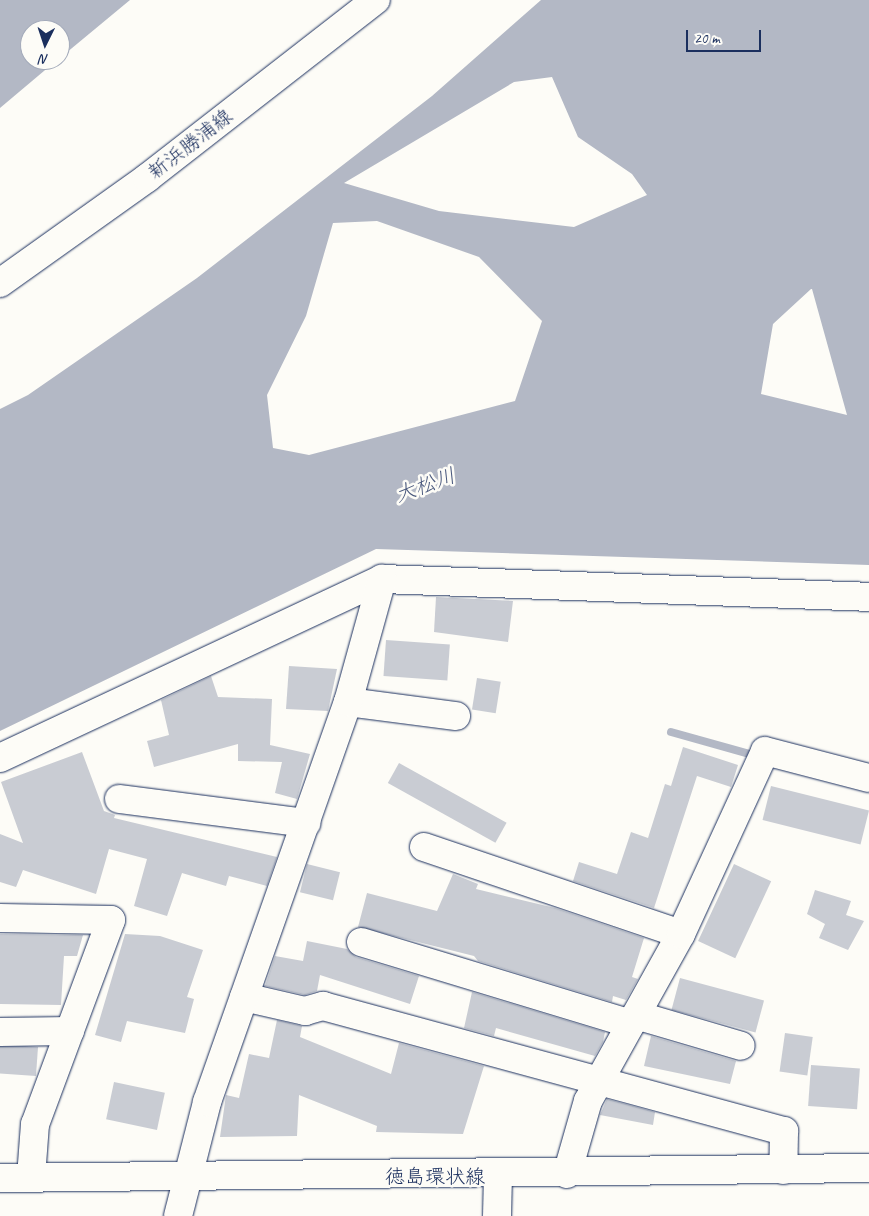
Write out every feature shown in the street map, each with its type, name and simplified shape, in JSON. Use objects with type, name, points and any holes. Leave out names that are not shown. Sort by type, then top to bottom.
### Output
[{"type":"street","name":"新浜勝浦線","points":[[0,283],[147,178],[376,0]]},
{"type":"street","points":[[0,758],[382,579],[869,597]]},
{"type":"street","points":[[178,1216],[207,1102],[348,702],[382,579]]},
{"type":"street","points":[[348,702],[456,716]]},
{"type":"street","points":[[567,1174],[598,1083],[682,934],[765,751],[869,778]]},
{"type":"street","points":[[119,799],[306,823]]},
{"type":"street","points":[[423,846],[682,934]]},
{"type":"street","points":[[0,918],[112,920],[35,1124],[31,1177]]},
{"type":"street","points":[[361,942],[633,1020],[741,1046]]},
{"type":"street","points":[[244,997],[305,1011],[323,1006],[598,1083],[784,1131],[783,1170]]},
{"type":"street","points":[[0,1032],[70,1031]]},
{"type":"street","name":"徳島環状線","points":[[0,1178],[498,1175],[869,1168]]},
{"type":"street","points":[[497,1216],[498,1175]]},
{"type":"water","points":[[0,0],[130,0],[70,50],[70,20],[20,20],[20,70],[45,70],[0,108]]},
{"type":"water","name":"大松川","points":[[541,0],[869,0],[869,565],[376,549],[0,731],[0,409],[28,395],[197,278],[432,96]],"holes":[[[552,77],[578,137],[632,174],[647,195],[574,227],[439,211],[344,183],[514,82]],[[377,221],[479,257],[542,321],[515,401],[309,455],[273,448],[267,395],[306,316],[333,223]],[[812,289],[847,415],[761,394],[773,324]]]},
{"type":"building","points":[[436,597],[513,601],[508,642],[434,632]]},
{"type":"building","points":[[386,640],[450,644],[447,680],[383,676]]},
{"type":"building","points":[[289,666],[337,669],[328,711],[286,709]]},
{"type":"building","points":[[211,676],[218,697],[272,699],[270,745],[310,754],[297,799],[275,793],[282,762],[238,761],[238,744],[154,767],[147,741],[169,735],[161,700]]},
{"type":"building","points":[[477,678],[501,682],[496,713],[472,710]]},
{"type":"building","points":[[683,747],[738,765],[731,787],[697,776],[654,908],[573,881],[579,862],[617,874],[631,832],[648,838],[665,784],[671,786]]},
{"type":"building","points":[[82,752],[104,811],[115,815],[114,818],[277,857],[267,886],[229,876],[226,886],[182,873],[167,916],[134,906],[147,859],[109,849],[96,894],[23,870],[16,887],[0,882],[0,834],[23,843],[1,782]]},
{"type":"building","points":[[399,763],[507,823],[495,843],[388,783]]},
{"type":"building","points":[[771,786],[869,810],[861,844],[763,820]]},
{"type":"building","points":[[307,864],[340,872],[333,900],[300,892]]},
{"type":"building","points":[[734,864],[771,881],[735,958],[698,941]]},
{"type":"building","points":[[453,874],[478,884],[476,889],[555,908],[644,938],[632,977],[638,979],[626,1000],[613,996],[612,1002],[478,961],[474,956],[358,927],[367,893],[437,911]]},
{"type":"building","points":[[815,890],[851,901],[846,915],[864,921],[848,950],[819,938],[825,924],[807,914]]},
{"type":"building","points":[[0,934],[83,935],[77,956],[64,956],[61,1005],[0,1004]]},
{"type":"building","points":[[125,934],[160,936],[203,950],[187,997],[194,999],[185,1033],[127,1021],[121,1042],[95,1035]]},
{"type":"building","points":[[307,941],[347,949],[356,957],[419,976],[410,1004],[320,975],[317,991],[305,995],[265,986],[275,956],[303,961]]},
{"type":"building","points":[[680,978],[764,1001],[755,1032],[671,1010]]},
{"type":"building","points":[[472,992],[605,1032],[603,1042],[595,1056],[496,1028],[494,1036],[464,1028]]},
{"type":"building","points":[[277,1020],[302,1026],[300,1037],[391,1074],[399,1043],[484,1066],[463,1134],[376,1132],[377,1126],[299,1095],[297,1136],[220,1137],[226,1095],[239,1098],[249,1054],[269,1058]]},
{"type":"building","points":[[785,1033],[813,1037],[807,1076],[780,1072]]},
{"type":"building","points":[[651,1036],[736,1061],[730,1084],[644,1066]]},
{"type":"building","points":[[0,1044],[38,1047],[36,1076],[0,1073]]},
{"type":"building","points":[[811,1065],[860,1068],[857,1109],[808,1106]]},
{"type":"building","points":[[114,1082],[165,1093],[157,1130],[106,1119]]},
{"type":"building","points":[[607,1099],[655,1112],[653,1125],[600,1115]]},
{"type":"waterway","points":[[671,732],[750,754]]}]
